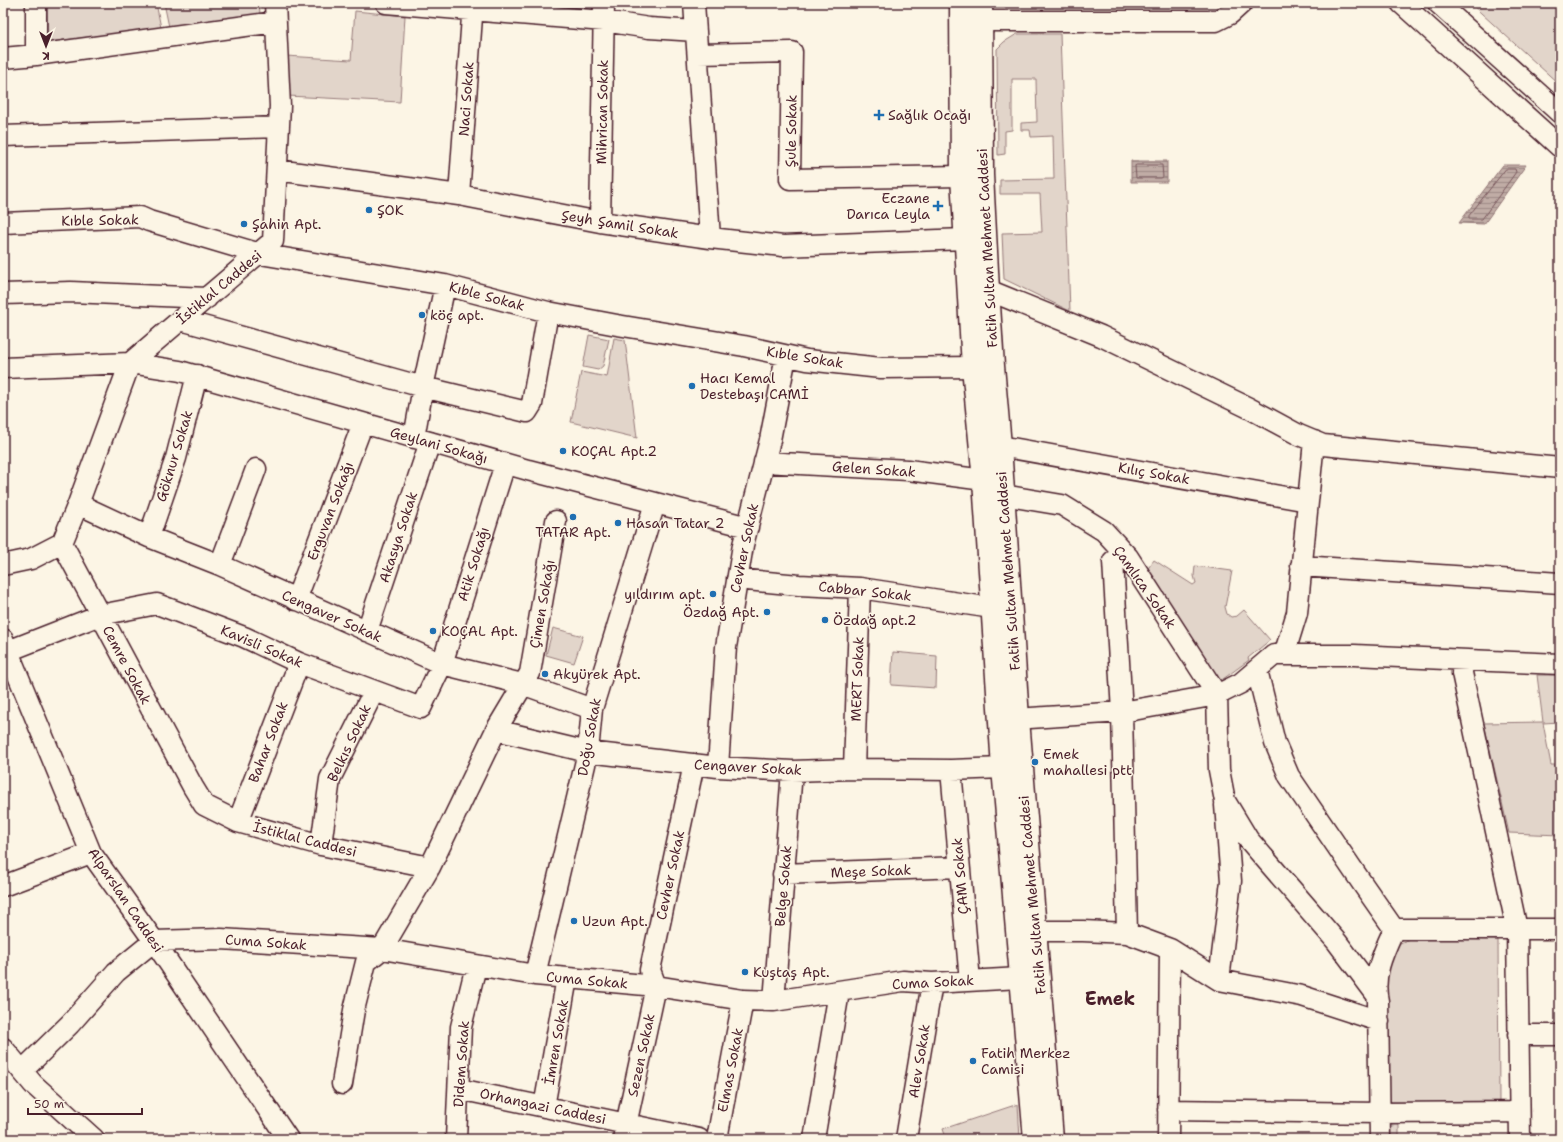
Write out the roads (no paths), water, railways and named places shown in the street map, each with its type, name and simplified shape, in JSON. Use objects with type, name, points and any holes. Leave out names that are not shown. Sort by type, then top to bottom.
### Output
[{"type":"main road","name":"Fatih Sultan Mehmet Caddesi","points":[[961,3],[962,176],[965,239],[973,367],[984,480],[992,608],[1008,719],[1034,931],[1052,1139]]},
{"type":"main road","name":"Fatih Sultan Mehmet Caddesi","points":[[981,12],[982,175],[988,290],[1003,495],[1008,719],[1003,768],[1035,1139]]},
{"type":"street","points":[[36,3],[36,56]]},
{"type":"street","points":[[386,3],[604,12],[649,28],[696,31]]},
{"type":"street","points":[[694,3],[710,238]]},
{"type":"street","points":[[981,12],[1216,21],[1230,14],[1242,3]]},
{"type":"street","points":[[1401,3],[1560,146]]},
{"type":"street","points":[[1438,3],[1560,113]]},
{"type":"street","name":"Naci Sokak","points":[[459,195],[473,7]]},
{"type":"street","points":[[3,58],[36,56],[275,12]]},
{"type":"street","name":"İstiklal Caddesi","points":[[62,543],[130,363],[260,254],[273,241],[280,106],[275,12]]},
{"type":"street","name":"Mihrican Sokak","points":[[600,222],[604,12]]},
{"type":"street","name":"Şule Sokak","points":[[698,54],[792,52],[790,179],[962,176]]},
{"type":"street","points":[[3,136],[278,127]]},
{"type":"street","name":"Şeyh Şamil Sokak","points":[[277,170],[459,195],[600,222],[710,238],[783,246],[965,239]]},
{"type":"street","name":"Kıble Sokak","points":[[3,223],[140,217],[260,254],[445,285],[548,312],[744,346],[807,360],[881,368],[973,367]]},
{"type":"street","name":"Akasya Sokak","points":[[367,631],[422,440],[423,387],[445,285]]},
{"type":"street","points":[[988,290],[1101,336],[1249,408],[1299,435],[1322,445],[1560,468]]},
{"type":"street","points":[[3,294],[71,292],[207,298]]},
{"type":"street","points":[[181,320],[423,387],[527,412],[532,404],[548,312]]},
{"type":"street","name":"Cevher Sokak","points":[[718,767],[726,647],[737,579],[748,526],[770,440],[786,356]]},
{"type":"street","name":"Geylani Sokağı","points":[[3,368],[130,363],[180,371],[505,464],[748,526]]},
{"type":"street","name":"Göknur Sokak","points":[[149,537],[176,458],[197,376]]},
{"type":"street","name":"Erguvan Sokağı","points":[[296,600],[363,423]]},
{"type":"street","points":[[1284,655],[1297,613],[1314,441]]},
{"type":"street","name":"Kılıç Sokak","points":[[1000,446],[1308,501]]},
{"type":"street","name":"Gelen Sokak","points":[[764,462],[908,470],[984,480]]},
{"type":"street","name":"Atik Sokağı","points":[[421,708],[442,664],[505,464]]},
{"type":"street","points":[[220,565],[256,469]]},
{"type":"street","name":"Çamlıca Sokak","points":[[1003,495],[1062,505],[1104,531],[1128,557],[1217,695]]},
{"type":"street","name":"Doğu Sokak","points":[[535,975],[588,752],[592,709],[655,502]]},
{"type":"street","name":"Cengaver Sokak","points":[[78,504],[149,537],[220,565],[442,664],[522,684],[592,709]]},
{"type":"street","name":"Çimen Sokağı","points":[[382,949],[430,867],[496,730],[530,672],[556,521]]},
{"type":"street","points":[[3,564],[31,559],[62,543]]},
{"type":"street","name":"Cemre Sokak","points":[[62,543],[193,787]]},
{"type":"street","points":[[1127,933],[1122,712],[1112,561],[1128,557]]},
{"type":"street","points":[[1301,566],[1560,583]]},
{"type":"street","name":"Cabbar Sokak","points":[[737,579],[799,585],[860,588],[992,608]]},
{"type":"street","name":"MERT Sokak","points":[[854,769],[860,588]]},
{"type":"street","name":"Kavisli Sokak","points":[[4,648],[100,615],[157,604],[244,637],[299,663],[421,708]]},
{"type":"street","name":"Alparslan Caddesi","points":[[4,648],[91,853],[154,942],[288,1139]]},
{"type":"street","points":[[1008,719],[1122,712],[1217,695],[1241,683],[1274,655],[1354,655],[1560,664]]},
{"type":"street","points":[[1463,660],[1462,673],[1517,929],[1520,1139]]},
{"type":"street","name":"Bahar Sokak","points":[[238,822],[299,663]]},
{"type":"street","points":[[1257,670],[1275,743],[1289,776],[1394,929]]},
{"type":"street","name":"Belkıs Sokak","points":[[321,845],[330,779],[374,691]]},
{"type":"street","points":[[1217,695],[1219,770],[1225,801],[1231,881],[1219,980]]},
{"type":"street","name":"Cengaver Sokak","points":[[496,730],[588,752],[718,767],[792,771],[854,769],[950,770],[1003,768]]},
{"type":"street","name":"Cevher Sokak","points":[[656,986],[650,970],[694,764]]},
{"type":"street","name":"ÇAM Sokak","points":[[950,770],[970,981]]},
{"type":"street","name":"Belge Sokak","points":[[774,1001],[792,771]]},
{"type":"street","name":"İstiklal Caddesi","points":[[193,787],[204,805],[238,822],[321,845],[430,867]]},
{"type":"street","points":[[1225,801],[1248,839],[1337,942],[1376,994]]},
{"type":"street","points":[[3,886],[91,853]]},
{"type":"street","name":"Meşe Sokak","points":[[783,874],[959,867]]},
{"type":"street","points":[[1394,929],[1560,929]]},
{"type":"street","points":[[1380,1139],[1379,1020],[1376,994],[1377,974],[1384,952],[1394,929]]},
{"type":"street","points":[[1034,931],[1127,933],[1170,949],[1219,980],[1302,996],[1379,1020]]},
{"type":"street","name":"Cuma Sokak","points":[[154,942],[221,939],[382,949],[535,975],[656,986],[743,1000],[774,1001],[903,981],[932,983],[1020,978]]},
{"type":"street","points":[[22,1071],[70,1024],[116,972],[154,942]]},
{"type":"street","points":[[342,1084],[354,1010],[366,962],[382,949]]},
{"type":"street","points":[[1168,1139],[1170,949]]},
{"type":"street","name":"Didem Sokak","points":[[456,1139],[461,1027],[476,966]]},
{"type":"street","name":"İmren Sokak","points":[[544,1107],[567,978]]},
{"type":"street","name":"Alev Sokak","points":[[906,1139],[932,983]]},
{"type":"street","name":"Sezen Sokak","points":[[625,1131],[656,986]]},
{"type":"street","points":[[814,1139],[839,992]]},
{"type":"street","name":"Elmas Sokak","points":[[718,1139],[743,1000]]},
{"type":"street","points":[[1518,1035],[1560,1035]]},
{"type":"street","points":[[3,1048],[33,1084],[94,1139]]},
{"type":"street","name":"Orhangazi Caddesi","points":[[459,1089],[544,1107],[625,1131],[699,1139]]},
{"type":"street","points":[[1168,1110],[1379,1113],[1519,1112]]},
{"type":"water","points":[[1131,161],[1167,161],[1167,182],[1131,182]]},
{"type":"water","points":[[1503,165],[1526,165],[1484,224],[1459,223]]},
{"type":"place","name":"Sağlık Ocağı","points":[[879,115]]},
{"type":"place","name":"Eczane Darıca Leyla","points":[[938,206]]},
{"type":"place","name":"ŞOK","points":[[369,210]]},
{"type":"place","name":"Şahin Apt.","points":[[244,224]]},
{"type":"place","name":"köç apt.","points":[[422,315]]},
{"type":"place","name":"Hacı Kemal Destebaşı CAMİ","points":[[692,386]]},
{"type":"place","name":"KOÇAL Apt.2","points":[[563,451]]},
{"type":"place","name":"TATAR Apt.","points":[[573,517]]},
{"type":"place","name":"Hasan Tatar 2","points":[[618,523]]},
{"type":"place","name":"yıldırım apt.","points":[[713,594]]},
{"type":"place","name":"Özdağ Apt.","points":[[767,612]]},
{"type":"place","name":"Özdağ apt.2","points":[[825,620]]},
{"type":"place","name":"KOÇAL Apt.","points":[[433,631]]},
{"type":"place","name":"Akyürek Apt.","points":[[545,674]]},
{"type":"place","name":"Emek mahallesi ptt","points":[[1035,762]]},
{"type":"place","name":"Uzun Apt.","points":[[574,921]]},
{"type":"place","name":"Kuştaş Apt.","points":[[745,972]]},
{"type":"place","name":"Fatih Merkez Camisi","points":[[973,1061]]},
{"type":"district","name":"Emek","points":[[1110,999]]}]
